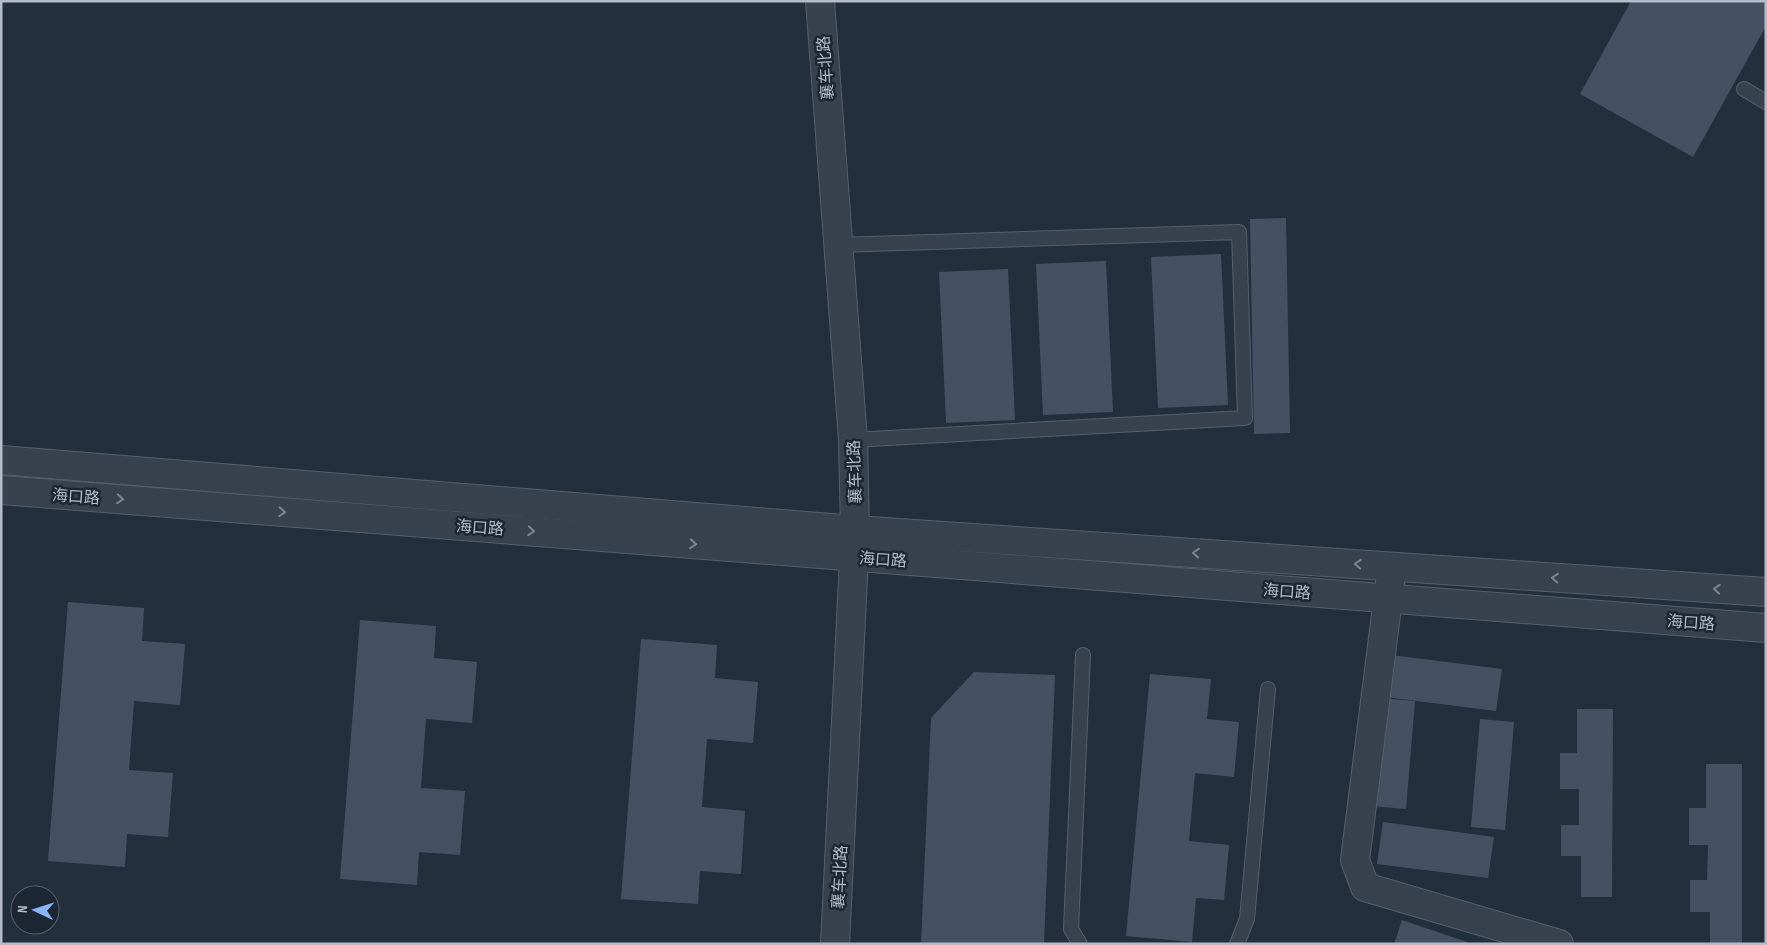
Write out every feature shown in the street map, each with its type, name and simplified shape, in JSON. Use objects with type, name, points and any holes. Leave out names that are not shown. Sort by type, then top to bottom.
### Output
[{"type":"street","name":"襄车北路","points":[[820,1],[853,440],[855,530],[836,944]]},
{"type":"street","name":"海口路","points":[[1,460],[855,530],[1766,592]]},
{"type":"street","name":"海口路","points":[[1,490],[1766,628]]},
{"type":"street","points":[[1392,567],[1355,860],[1366,887],[1559,944]]},
{"type":"lane","points":[[1744,89],[1766,102]]},
{"type":"lane","points":[[838,245],[1239,232],[1245,418],[853,440]]},
{"type":"lane","points":[[1080,944],[1071,929],[1083,655]]},
{"type":"lane","points":[[1237,944],[1247,919],[1268,690]]},
{"type":"building","points":[[1631,1],[1766,1],[1766,26],[1693,157],[1580,94]]},
{"type":"building","points":[[1286,218],[1290,433],[1254,434],[1250,219]]},
{"type":"building","points":[[1221,254],[1228,405],[1158,408],[1151,257]]},
{"type":"building","points":[[1106,261],[1113,412],[1043,415],[1036,264]]},
{"type":"building","points":[[1008,269],[1015,420],[946,423],[939,272]]},
{"type":"building","points":[[68,602],[144,608],[142,641],[185,644],[180,705],[134,701],[129,770],[173,773],[168,837],[127,834],[125,867],[48,861]]},
{"type":"building","points":[[360,620],[436,626],[434,658],[477,662],[472,723],[426,719],[421,788],[465,791],[460,855],[419,852],[417,885],[340,879]]},
{"type":"building","points":[[641,639],[717,645],[715,678],[758,682],[753,743],[707,739],[702,807],[745,811],[741,874],[700,871],[698,904],[621,899]]},
{"type":"building","points":[[1391,655],[1502,669],[1496,711],[1385,697]]},
{"type":"building","points":[[974,672],[1055,675],[1044,944],[921,944],[931,718]]},
{"type":"building","points":[[1150,674],[1211,679],[1207,719],[1239,722],[1234,777],[1195,773],[1189,841],[1229,845],[1224,900],[1196,898],[1192,942],[1126,936]]},
{"type":"building","points":[[1381,698],[1415,701],[1406,809],[1371,806]]},
{"type":"building","points":[[1577,709],[1613,709],[1612,897],[1581,897],[1581,856],[1561,856],[1561,825],[1579,825],[1579,789],[1560,789],[1560,753],[1577,753]]},
{"type":"building","points":[[1480,719],[1514,722],[1505,830],[1471,827]]},
{"type":"building","points":[[1706,764],[1742,764],[1742,944],[1710,944],[1710,912],[1690,912],[1690,880],[1707,880],[1708,845],[1689,845],[1689,808],[1706,808]]},
{"type":"building","points":[[1383,822],[1494,837],[1488,878],[1377,864]]},
{"type":"building","points":[[1402,920],[1470,943],[1470,944],[1394,944]]}]
